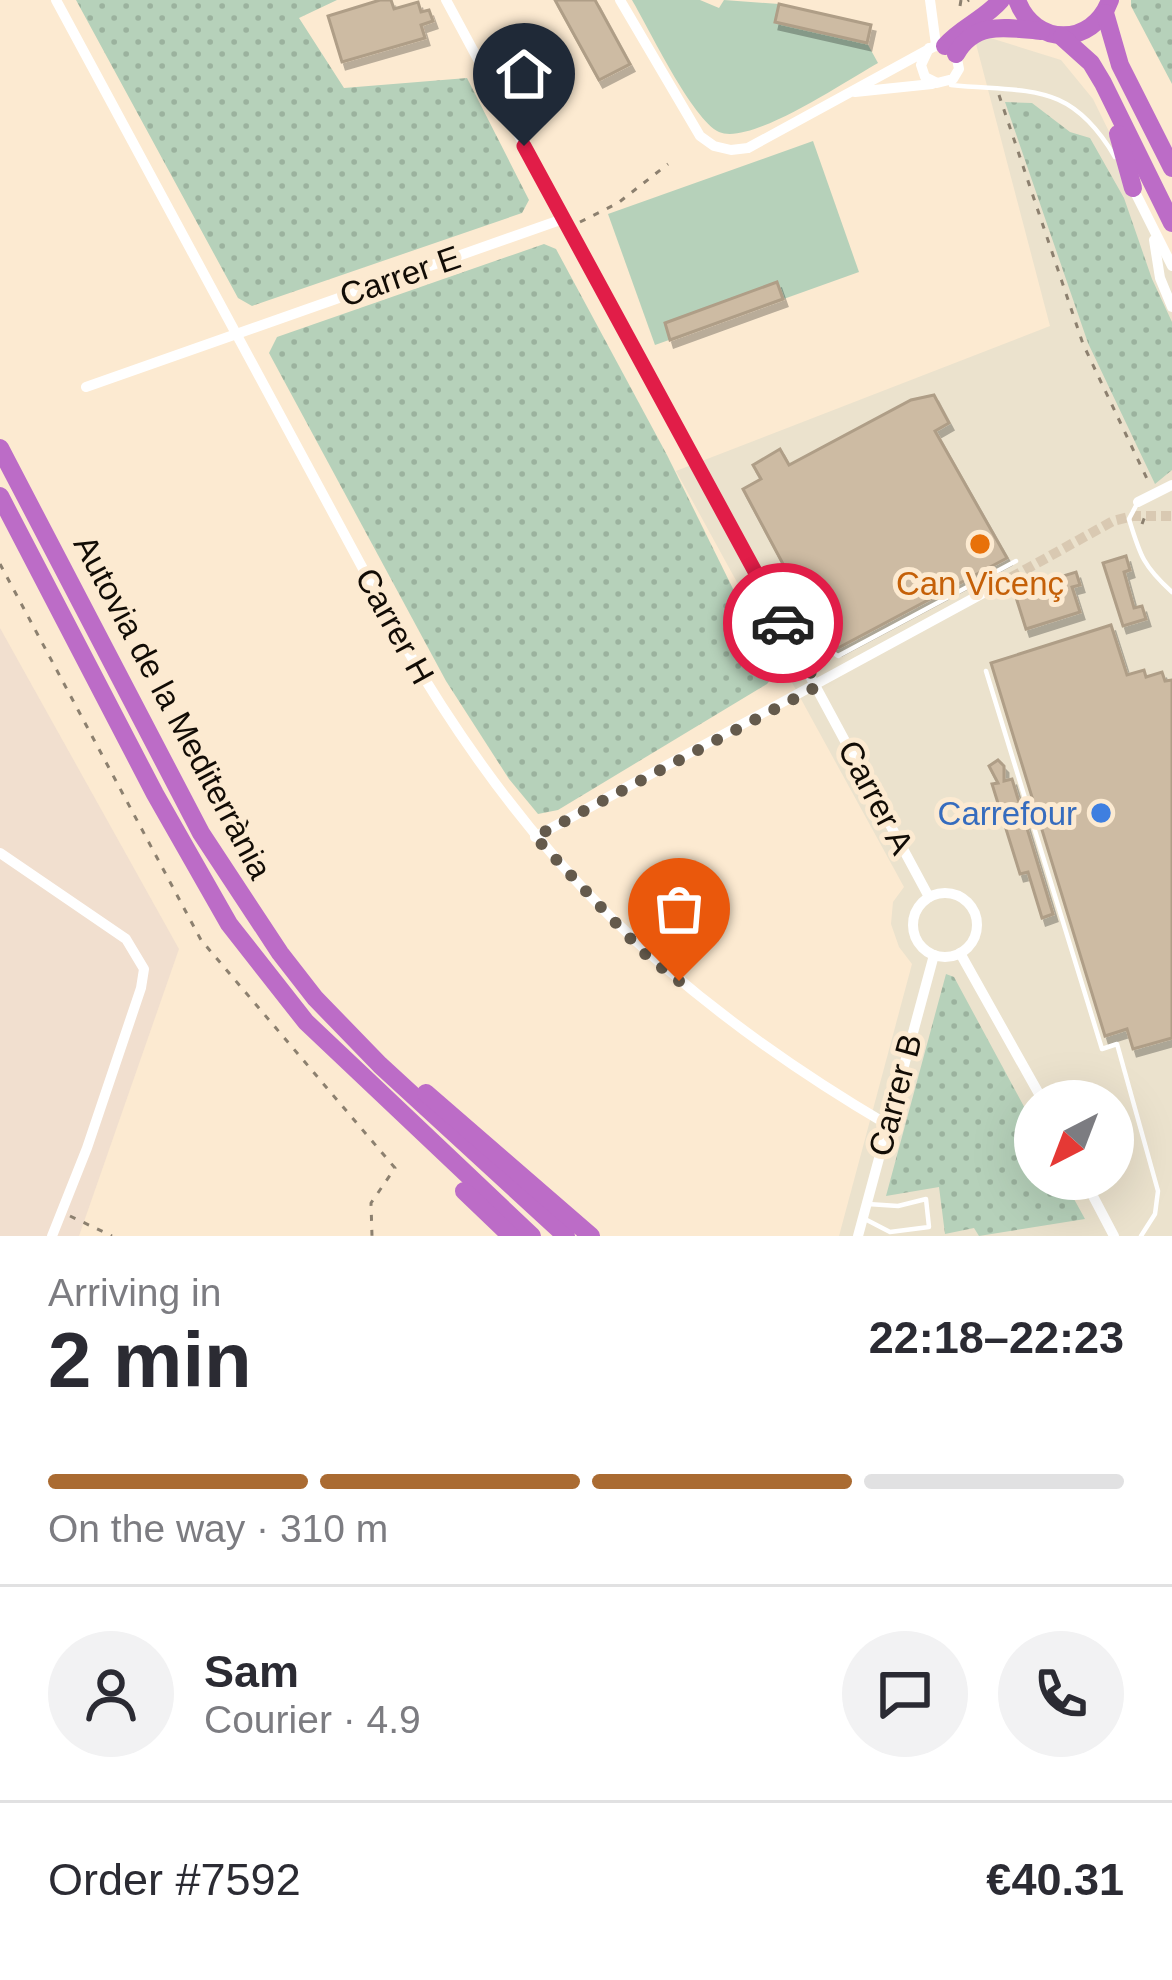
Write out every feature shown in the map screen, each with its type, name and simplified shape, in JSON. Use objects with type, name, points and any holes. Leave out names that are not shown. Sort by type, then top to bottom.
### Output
[{"type":"highway","points":[[949,55],[1001,0]]},
{"type":"highway","points":[[1017,0],[1027,20],[1041,31]]},
{"type":"highway","points":[[1062,37],[1087,31],[1107,6]]},
{"type":"highway","points":[[1107,6],[1120,65],[1163,140],[1172,168]]},
{"type":"highway","points":[[949,55],[970,35],[992,27],[1062,37],[1091,64],[1162,224]]},
{"type":"highway","points":[[1110,107],[1133,188]]},
{"type":"highway","name":"Autovia de la Mediterrània","points":[[0,448],[201,833],[280,953],[315,998],[380,1065],[566,1236]]},
{"type":"highway","name":"Autovia de la Mediterrània","points":[[0,496],[229,924],[306,1022],[532,1236]]},
{"type":"highway","points":[[280,953],[303,969],[412,1082],[592,1236]]},
{"type":"highway","points":[[306,1022],[313,1039],[342,1072],[511,1236]]},
{"type":"street","name":"Carrer H","points":[[56,0],[451,725],[535,837],[647,956],[742,1032],[888,1125]]},
{"type":"street","name":"Carrer A","points":[[446,0],[929,897]]},
{"type":"street","points":[[620,0],[690,122],[714,146],[731,150],[748,148],[852,93],[878,74],[949,55]]},
{"type":"street","points":[[852,93],[953,79],[930,0]]},
{"type":"street","points":[[939,84],[922,71],[922,58],[949,55]]},
{"type":"street","points":[[1133,188],[1162,224],[1172,266]]},
{"type":"street","name":"Carrer E","points":[[86,387],[565,223]]},
{"type":"street","points":[[1162,224],[1160,278],[1172,307]]},
{"type":"street","points":[[1144,505],[1172,485]]},
{"type":"street","points":[[535,837],[985,592]]},
{"type":"street","points":[[0,853],[126,939],[144,969],[87,1148],[52,1236]]},
{"type":"street","points":[[953,894],[975,913],[974,937],[960,953],[934,955],[920,944],[913,930],[916,910],[929,897],[953,894]]},
{"type":"street","points":[[960,953],[1030,1080]]},
{"type":"street","name":"Carrer B","points":[[858,1236],[934,955]]},
{"type":"street","points":[[1095,1200],[1114,1236]]},
{"type":"lane","points":[[939,84],[1040,92],[1063,99],[1103,136],[1133,188]]},
{"type":"lane","points":[[1144,505],[1129,518],[1140,556],[1149,572],[1172,592]]},
{"type":"lane","points":[[780,617],[803,617],[817,642],[838,656],[1016,561]]},
{"type":"lane","points":[[986,671],[1102,1049],[1117,1044],[1158,1191],[1155,1214],[1141,1236]]},
{"type":"lane","points":[[863,1218],[890,1232],[929,1227],[926,1199],[898,1207],[867,1204]]},
{"type":"path","points":[[961,0],[959,6],[968,0]]},
{"type":"path","points":[[999,95],[1083,344],[1150,484]]},
{"type":"path","points":[[565,223],[619,203],[668,164]]},
{"type":"path","points":[[1142,524],[1144,505]]},
{"type":"path","points":[[0,564],[201,940],[395,1168],[370,1203],[372,1236]]},
{"type":"path","points":[[61,1214],[112,1236]]},
{"type":"shaded area","points":[[984,36],[1061,60],[1093,99],[1172,260],[1172,1236],[839,1236],[912,964],[899,947],[891,924],[893,902],[904,887],[676,471],[1050,326],[975,40]]},
{"type":"shaded area","points":[[0,628],[179,949],[79,1236],[0,1236]]},
{"type":"green space","points":[[76,0],[337,0],[299,18],[344,88],[467,78],[529,200],[522,213],[252,306],[238,298]]},
{"type":"green space","points":[[632,0],[700,0],[719,8],[724,0],[779,4],[776,21],[867,43],[878,63],[775,121],[734,134],[719,132],[684,92]]},
{"type":"green space","points":[[1131,0],[1172,0],[1172,84],[1131,6]]},
{"type":"green space","points":[[1005,102],[1032,103],[1070,132],[1090,138],[1124,198],[1172,322],[1172,470],[1155,484],[1088,343]]},
{"type":"green space","points":[[813,141],[859,272],[655,345],[608,214]]},
{"type":"green space","points":[[544,244],[556,249],[667,455],[775,674],[767,684],[558,810],[538,814],[509,779],[446,681],[269,353],[277,337]]},
{"type":"green space","points":[[946,974],[954,977],[1014,1088],[1014,1200],[1075,1200],[1085,1219],[979,1236],[974,1228],[945,1234],[939,1187],[886,1196]]},
{"type":"building","points":[[391,0],[394,9],[418,2],[421,12],[429,10],[433,21],[421,25],[425,38],[342,62],[328,16]]},
{"type":"building","points":[[555,0],[595,0],[630,64],[599,80]]},
{"type":"building","points":[[779,4],[871,25],[867,43],[775,22]]},
{"type":"building","points":[[777,282],[783,299],[670,340],[665,323]]},
{"type":"building","points":[[934,395],[949,423],[935,431],[1007,558],[838,648],[822,637],[743,489],[761,479],[753,465],[780,449],[789,465],[911,400]]},
{"type":"building","points":[[1126,556],[1130,570],[1124,572],[1134,608],[1142,606],[1146,619],[1123,626],[1103,563]]},
{"type":"building","points":[[1076,572],[1080,585],[1072,587],[1080,612],[1026,629],[1014,591]]},
{"type":"building","name":"Carrefour","points":[[1111,625],[1127,675],[1144,670],[1146,677],[1162,672],[1165,681],[1172,680],[1172,1038],[1133,1049],[1127,1029],[1105,1036],[991,663]]},
{"type":"building","points":[[998,760],[1004,766],[1004,781],[1012,779],[1053,914],[1042,918],[1028,872],[1020,874],[992,784],[998,783],[989,766]]},
{"type":"tunnel","points":[[985,592],[1113,521],[1172,516]]},
{"type":"way so far","points":[[679,981],[647,956],[535,837],[818,686],[783,623]]},
{"type":"place","name":"Can Vicenç","points":[[980,544]]},
{"type":"place","name":"Carrefour","points":[[1101,813]]},
{"type":"route","points":[[524,146],[783,623]]}]
